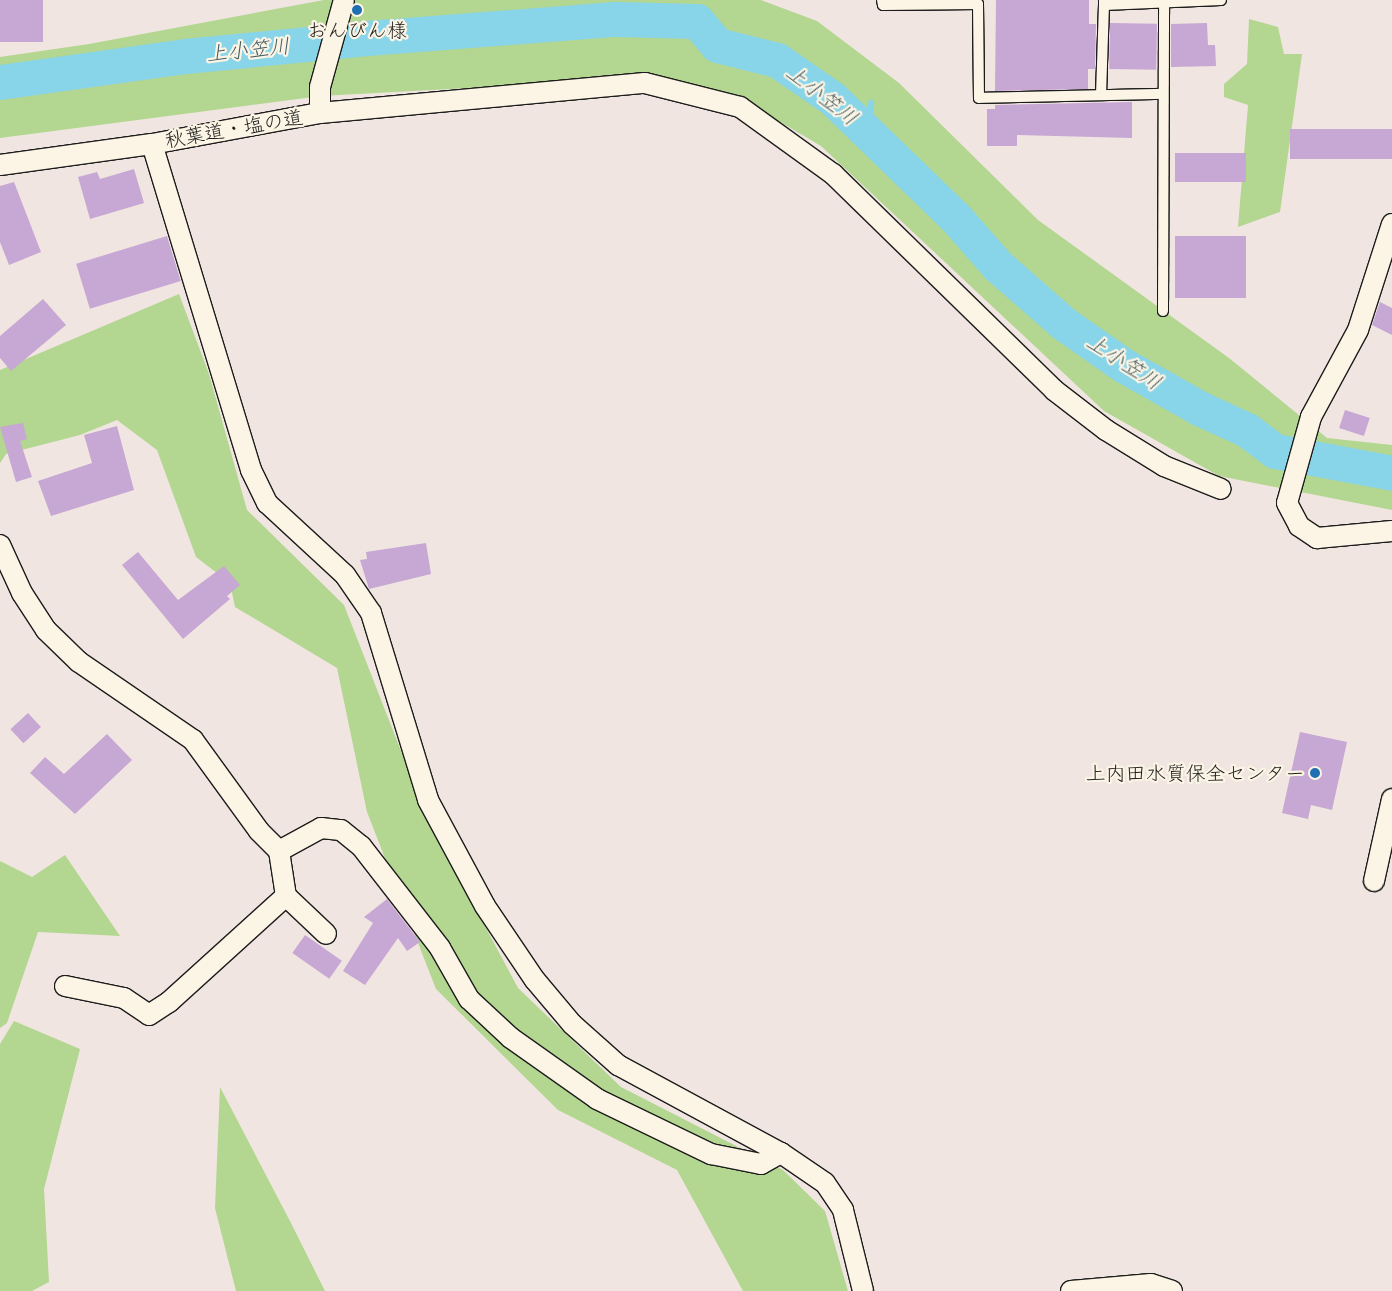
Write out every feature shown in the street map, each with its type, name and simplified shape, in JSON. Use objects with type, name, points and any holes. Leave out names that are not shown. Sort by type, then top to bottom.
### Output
[{"type":"street","name":"秋葉道・塩の道","points":[[0,165],[152,144],[320,113],[320,87],[341,9]]},
{"type":"street","points":[[320,113],[645,83],[740,107],[833,174],[1054,390],[1106,430],[1164,466],[1221,489]]},
{"type":"street","points":[[152,144],[251,470],[267,503],[345,575],[371,613],[428,800],[485,906],[535,980],[572,1024],[618,1065],[781,1153],[825,1183],[843,1210],[863,1291]]},
{"type":"street","points":[[1392,224],[1358,330],[1312,417],[1287,503],[1300,526],[1317,538],[1392,530]]},
{"type":"street","points":[[0,545],[22,593],[46,630],[79,662],[193,740],[259,831],[279,850],[286,896],[326,934]]},
{"type":"street","points":[[1374,882],[1392,798]]},
{"type":"street","points":[[279,850],[321,828],[341,830],[361,846],[440,948],[469,999],[511,1038],[596,1099],[711,1154],[761,1164],[781,1153]]},
{"type":"street","points":[[65,986],[124,998],[149,1015],[169,1002],[286,896]]},
{"type":"street","points":[[1071,1291],[1151,1284],[1172,1291]]},
{"type":"lane","points":[[882,0],[882,5],[978,4],[979,98],[1161,94]]},
{"type":"lane","points":[[1101,95],[1104,2],[1164,4],[1221,0]]},
{"type":"lane","points":[[1163,311],[1161,94],[1164,4]]},
{"type":"green space","points":[[324,0],[761,0],[817,21],[899,83],[1038,220],[1229,358],[1327,438],[1392,445],[1392,510],[1219,476],[1104,411],[821,146],[741,99],[649,78],[321,96],[0,138],[0,57],[89,44]]},
{"type":"green space","points":[[1249,19],[1278,27],[1284,54],[1302,54],[1280,212],[1238,227],[1248,105],[1224,97],[1224,84],[1247,64]]},
{"type":"green space","points":[[179,294],[209,374],[247,510],[344,605],[428,820],[518,988],[621,1087],[783,1170],[825,1211],[848,1291],[743,1291],[677,1170],[558,1110],[436,989],[367,812],[337,668],[235,607],[230,583],[196,557],[157,450],[117,420],[80,435],[6,454],[0,463],[0,370]]},
{"type":"green space","points":[[65,855],[120,936],[38,932],[7,1023],[0,1028],[0,861],[32,877]]},
{"type":"green space","points":[[14,1021],[80,1049],[44,1189],[49,1282],[32,1291],[0,1291],[0,1044]]},
{"type":"green space","points":[[220,1087],[325,1291],[236,1291],[215,1208]]},
{"type":"building","points":[[0,0],[43,0],[43,42],[0,42]]},
{"type":"building","points":[[996,0],[1089,0],[1089,24],[1096,24],[1095,69],[1088,69],[1088,89],[995,91]]},
{"type":"building","points":[[1110,23],[1157,24],[1156,70],[1109,69]]},
{"type":"building","points":[[1207,23],[1208,45],[1215,45],[1216,66],[1171,67],[1171,24]]},
{"type":"building","points":[[1132,102],[1132,138],[1017,135],[1017,146],[987,146],[987,109],[995,109],[995,105]]},
{"type":"building","points":[[1290,129],[1392,129],[1392,159],[1290,159]]},
{"type":"building","points":[[1175,153],[1246,153],[1246,182],[1175,182]]},
{"type":"building","points":[[134,169],[144,203],[90,219],[78,177],[97,172],[100,179]]},
{"type":"building","points":[[14,182],[41,252],[9,265],[0,242],[0,186]]},
{"type":"building","points":[[167,236],[181,281],[90,309],[76,264]]},
{"type":"building","points":[[1175,236],[1246,236],[1246,298],[1175,298]]},
{"type":"building","points":[[43,299],[66,325],[11,371],[0,358],[0,336]]},
{"type":"building","points":[[1380,302],[1392,308],[1392,335],[1372,325]]},
{"type":"building","points":[[1345,410],[1370,418],[1364,436],[1339,428]]},
{"type":"building","points":[[23,423],[27,439],[20,441],[32,477],[16,482],[0,427]]},
{"type":"building","points":[[117,426],[134,490],[51,516],[38,481],[92,463],[84,435]]},
{"type":"building","points":[[426,543],[431,574],[369,589],[360,560],[367,559],[366,552]]},
{"type":"building","points":[[138,552],[178,600],[224,566],[240,585],[227,596],[230,599],[183,639],[122,565]]},
{"type":"building","points":[[28,713],[41,727],[23,743],[10,729]]},
{"type":"building","name":"上内田水質保全センター","points":[[1300,732],[1347,742],[1332,810],[1311,805],[1308,819],[1282,813]]},
{"type":"building","points":[[107,734],[132,760],[75,814],[30,773],[45,757],[64,774]]},
{"type":"building","points":[[387,899],[420,942],[407,951],[398,938],[365,985],[343,971],[373,923],[364,917]]},
{"type":"building","points":[[305,935],[342,961],[329,979],[292,953]]},
{"type":"waterway","name":"上小笠川","points":[[0,82],[185,56],[367,38],[615,19],[697,21],[717,45],[777,60],[832,98],[955,217],[998,266],[1063,323],[1123,365],[1199,408],[1247,430],[1275,451],[1392,473]]},
{"type":"waterway","points":[[867,133],[871,103]]},
{"type":"place","name":"おんびん様","points":[[357,10]]},
{"type":"place","name":"上内田水質保全センター","points":[[1315,773]]}]
